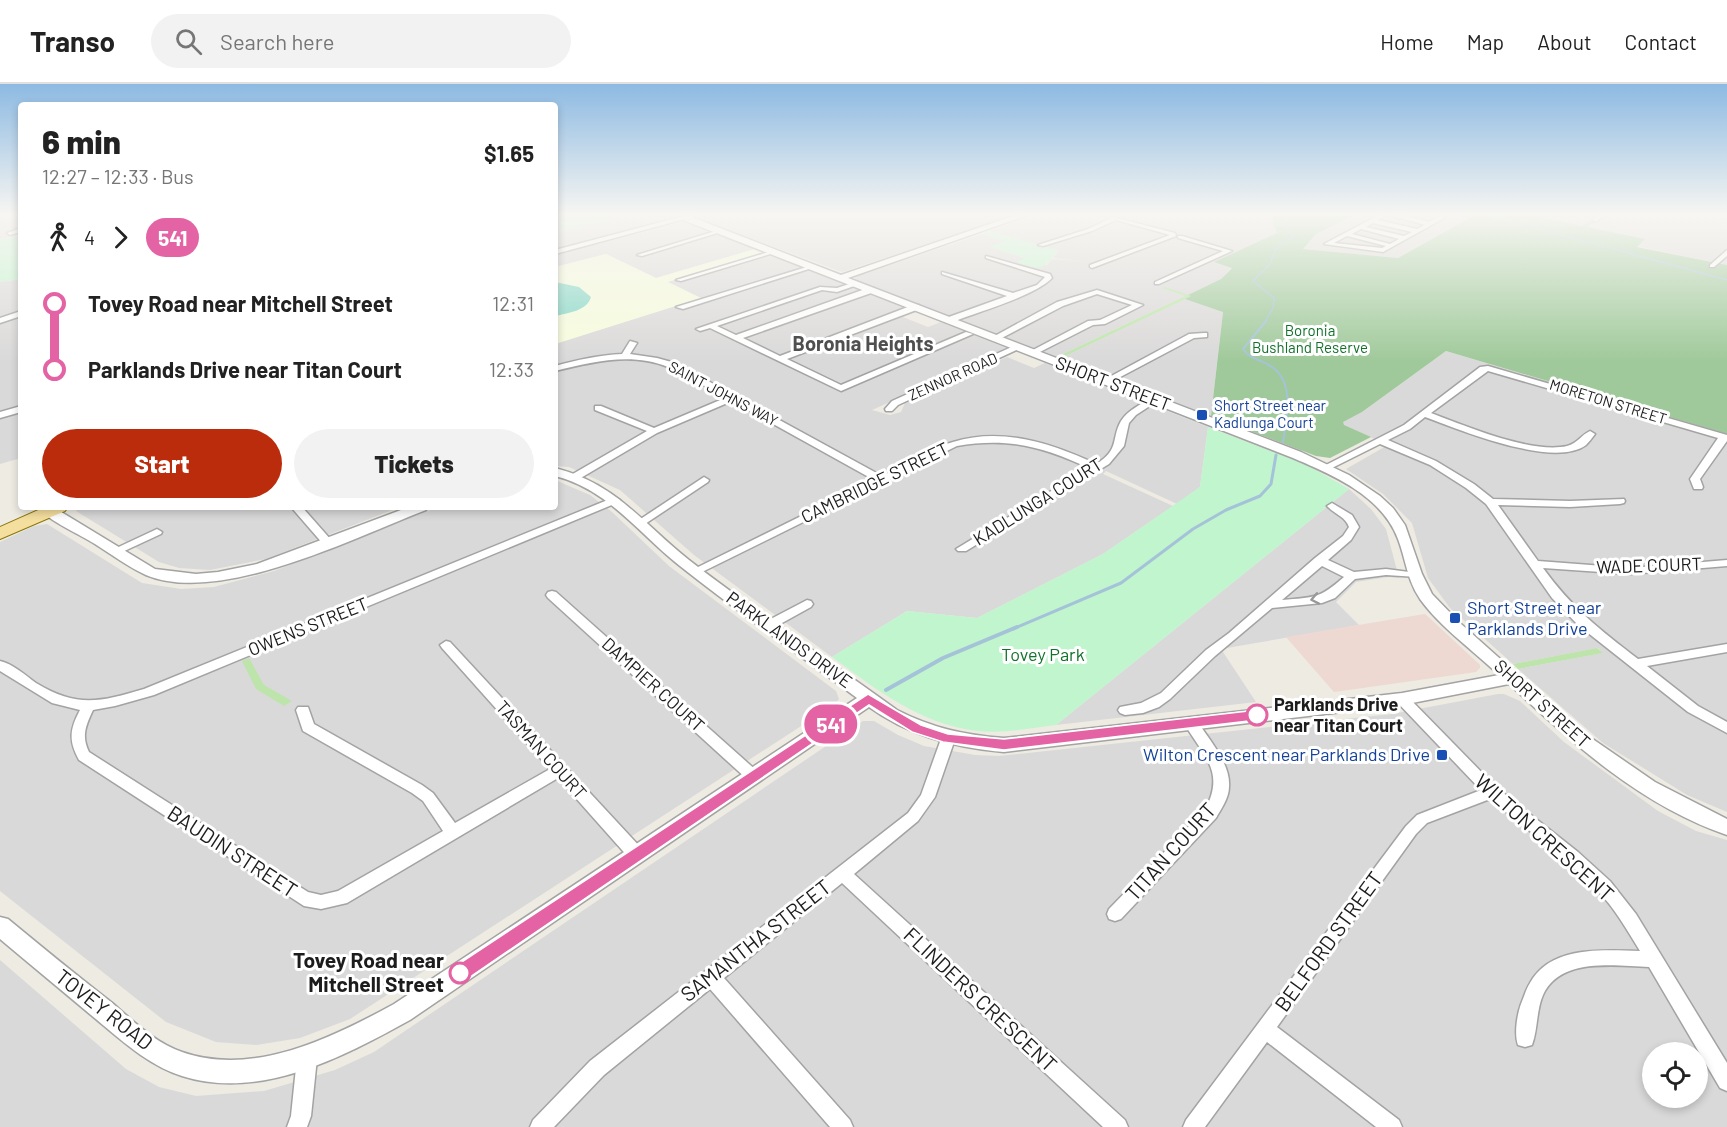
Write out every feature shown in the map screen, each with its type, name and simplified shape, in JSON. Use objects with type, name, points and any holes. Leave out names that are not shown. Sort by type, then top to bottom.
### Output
[{"type":"main road","points":[[0,526],[44,510]]},
{"type":"main road","points":[[0,534],[45,510]]},
{"type":"street","points":[[679,280],[731,265]]},
{"type":"street","name":"SHORT STREET","points":[[806,265],[1327,467],[1371,495],[1395,521],[1405,538],[1413,575],[1420,588],[1444,617],[1575,736],[1679,805],[1727,827]]},
{"type":"street","points":[[840,278],[879,265]]},
{"type":"street","points":[[949,320],[1040,286],[1049,278],[1048,275],[1014,265]]},
{"type":"street","points":[[1147,281],[1156,285],[1200,265]]},
{"type":"street","points":[[680,307],[697,304],[812,267]]},
{"type":"street","points":[[944,273],[1015,296]]},
{"type":"street","points":[[700,329],[822,288],[837,290],[855,284]]},
{"type":"street","points":[[1086,288],[1150,309]]},
{"type":"street","points":[[736,338],[871,290]]},
{"type":"street","points":[[994,338],[1073,299],[1097,292]]},
{"type":"street","points":[[1034,353],[1091,323],[1102,322],[1139,305]]},
{"type":"street","points":[[780,359],[916,307]]},
{"type":"street","points":[[0,321],[18,314]]},
{"type":"street","points":[[711,326],[840,388],[969,334]]},
{"type":"street","points":[[1106,381],[1192,336],[1204,335]]},
{"type":"street","points":[[625,356],[633,343]]},
{"type":"street","name":"ZENNOR ROAD","points":[[889,409],[895,403],[1019,347]]},
{"type":"street","name":"SAINT JOHNS WAY","points":[[558,368],[593,359],[625,356],[643,357],[672,365],[880,479]]},
{"type":"street","name":"MORETON STREET","points":[[1425,414],[1483,369],[1488,368],[1725,437]]},
{"type":"street","points":[[574,477],[654,431],[732,399]]},
{"type":"street","name":"KADLUNGA COURT","points":[[962,549],[1106,462],[1119,446],[1125,422],[1133,413],[1155,400]]},
{"type":"street","points":[[598,408],[654,431]]},
{"type":"street","points":[[0,415],[18,410]]},
{"type":"street","points":[[1327,467],[1407,427],[1425,414],[1530,447],[1570,448],[1582,444],[1590,434]]},
{"type":"street","points":[[1698,487],[1695,479],[1725,437]]},
{"type":"street","name":"CAMBRIDGE STREET","points":[[696,572],[954,444],[992,438],[1033,442],[1054,448],[1096,468]]},
{"type":"street","points":[[1381,441],[1447,471],[1490,502],[1569,609],[1693,709],[1727,728]]},
{"type":"street","name":"PARKLANDS DRIVE","points":[[558,473],[574,477],[615,500],[696,572],[868,699],[916,728],[948,739],[1004,744],[1402,699],[1512,678]]},
{"type":"street","points":[[641,522],[704,480]]},
{"type":"street","name":"OWENS STREET","points":[[0,665],[55,700],[69,704],[89,705],[149,692],[615,500]]},
{"type":"street","points":[[1490,502],[1570,504],[1620,501]]},
{"type":"street","points":[[1125,710],[1143,708],[1153,704],[1192,671],[1215,647],[1233,636],[1347,538],[1354,527],[1347,515],[1332,506]]},
{"type":"street","points":[[52,510],[151,572],[170,578],[194,579],[247,572],[413,510]]},
{"type":"street","points":[[299,510],[328,543]]},
{"type":"street","points":[[117,551],[157,532]]},
{"type":"street","points":[[1319,560],[1352,576],[1386,572],[1413,575]]},
{"type":"street","name":"WADE COURT","points":[[1534,564],[1630,570],[1727,563]]},
{"type":"street","points":[[1269,605],[1318,600],[1331,595],[1352,576]]},
{"type":"street","name":"DAMPIER COURT","points":[[552,595],[753,776]]},
{"type":"street","points":[[769,625],[807,604]]},
{"type":"street","name":"TASMAN COURT","points":[[446,645],[636,854]]},
{"type":"street","points":[[1635,664],[1727,648]]},
{"type":"street","name":"TOVEY ROAD","points":[[0,926],[148,1047],[183,1065],[221,1071],[256,1068],[307,1058],[356,1038],[402,1012],[868,699]]},
{"type":"street","name":"WILTON CRESCENT","points":[[1402,699],[1492,792],[1572,856],[1604,886],[1630,919],[1727,1082]]},
{"type":"street","name":"BAUDIN STREET","points":[[89,705],[78,729],[76,743],[84,756],[304,899],[321,902],[341,898],[559,770]]},
{"type":"street","points":[[303,710],[308,727],[428,797],[453,832]]},
{"type":"street","name":"TITAN COURT","points":[[1115,915],[1211,814],[1219,799],[1222,785],[1218,769],[1191,723]]},
{"type":"street","name":"SAMANTHA STREET","points":[[540,1127],[597,1068],[913,817],[928,797],[948,739]]},
{"type":"street","name":"BELFORD STREET","points":[[1193,1127],[1411,830],[1422,819],[1492,792]]},
{"type":"street","name":"FLINDERS CRESCENT","points":[[842,873],[1118,1127]]},
{"type":"street","points":[[1525,1038],[1527,1011],[1537,984],[1556,966],[1580,959],[1654,959]]},
{"type":"street","points":[[711,977],[843,1127]]},
{"type":"street","points":[[1265,1029],[1392,1127]]},
{"type":"street","points":[[297,1127],[301,1116],[307,1058]]},
{"type":"shaded area","points":[[628,265],[701,265],[656,278]]},
{"type":"shaded area","points":[[628,265],[656,278],[701,265],[727,265],[668,282],[701,298],[558,343],[558,266]]},
{"type":"shaded area","points":[[726,265],[796,265],[916,312],[903,317],[928,327],[941,322],[1009,349],[872,410],[890,415],[901,412],[905,403],[1007,357],[1034,368],[1045,363],[1208,427],[1200,487],[1177,504],[1106,471],[1103,474],[1173,506],[1103,554],[977,618],[907,611],[832,657],[694,555],[620,490],[569,467],[558,466],[558,343],[700,298],[667,282]]},
{"type":"shaded area","points":[[822,265],[864,265],[842,272]]},
{"type":"shaded area","points":[[891,265],[1224,265],[1232,267],[1221,279],[1188,295],[1163,288],[1185,296],[1057,357],[855,279],[855,277]]},
{"type":"shaded area","points":[[18,279],[18,459],[0,464],[0,282]]},
{"type":"shaded area","points":[[558,283],[579,287],[591,297],[586,305],[576,311],[558,315]]},
{"type":"shaded area","points":[[1185,299],[1223,311],[1211,416],[1061,358]]},
{"type":"shaded area","points":[[1446,351],[1727,434],[1727,812],[1687,795],[1603,743],[1518,669],[1602,653],[1598,648],[1513,664],[1450,608],[1428,578],[1412,523],[1383,494],[1346,469],[1388,445],[1343,425],[1342,422],[1362,412]]},
{"type":"shaded area","points":[[558,481],[590,495],[612,512],[669,566],[836,691],[839,699],[835,704],[350,1019],[300,1038],[256,1045],[216,1042],[166,1022],[0,891],[0,542],[34,526],[47,524],[142,583],[181,589],[214,587],[274,571],[430,510],[558,510]]},
{"type":"shaded area","points":[[1349,489],[1371,509],[1386,529],[1399,578],[1388,577],[1356,582],[1336,602],[1359,625],[1221,649],[1256,702],[1056,725]]},
{"type":"shaded area","points":[[392,510],[266,559],[210,570],[179,568],[159,562],[76,511]]},
{"type":"shaded area","points":[[1425,614],[1480,665],[1476,672],[1334,692],[1286,637]]},
{"type":"shaded area","points":[[1498,694],[1504,694],[1520,701],[1564,742],[1658,811],[1696,831],[1727,840],[1727,1127],[0,1127],[0,960],[126,1069],[159,1087],[196,1096],[264,1091],[335,1070],[374,1052],[863,721],[874,721],[924,746],[975,755],[999,756],[1392,714]]},
{"type":"green space","points":[[0,265],[18,265],[18,279],[0,282]]},
{"type":"green space","points":[[1026,265],[1045,265],[1041,267]]},
{"type":"green space","name":"Boronia Bushland Reserve","points":[[1222,265],[1727,265],[1727,434],[1446,351],[1362,412],[1343,422],[1344,425],[1371,437],[1330,458],[1316,456],[1211,416],[1223,312],[1185,299],[1191,296],[1188,295],[1221,279],[1232,268]]},
{"type":"green space","points":[[1162,288],[1192,296],[1061,358],[1057,357],[1185,296]]},
{"type":"green space","name":"Tovey Park","points":[[1208,427],[1307,465],[1349,489],[1056,725],[997,732],[978,731],[937,721],[900,704],[832,657],[907,611],[977,618],[1103,554],[1200,487]]},
{"type":"green space","points":[[1597,648],[1603,653],[1518,669],[1513,664]]},
{"type":"green space","points":[[249,658],[264,685],[292,701],[284,706],[256,689],[242,661]]},
{"type":"waterway","points":[[1265,322],[1273,308],[1274,298],[1253,281],[1269,265]]},
{"type":"waterway","points":[[1671,265],[1727,280]]},
{"type":"waterway","points":[[1266,321],[1243,349],[1276,370],[1282,378],[1287,398],[1283,442]]},
{"type":"waterway","points":[[1013,629],[1121,583],[1193,529],[1226,510],[1260,496],[1271,484],[1276,455]]},
{"type":"waterway","points":[[886,690],[943,658],[1017,627]]},
{"type":"bus line","name":"541","points":[[460,973],[868,699],[916,728],[948,739],[973,743],[1004,744],[1257,715]]},
{"type":"place","name":"Short Street near Kadlunga Court","points":[[1202,415]]},
{"type":"place","name":"Short Street near Parklands Drive","points":[[1455,618]]},
{"type":"place","name":"Parklands Drive near Titan Court","points":[[1257,715]]},
{"type":"place","name":"Wilton Crescent near Parklands Drive","points":[[1442,755]]},
{"type":"place","name":"Tovey Road near Mitchell Street","points":[[460,973]]},
{"type":"district","name":"Boronia Heights","points":[[863,344]]}]
